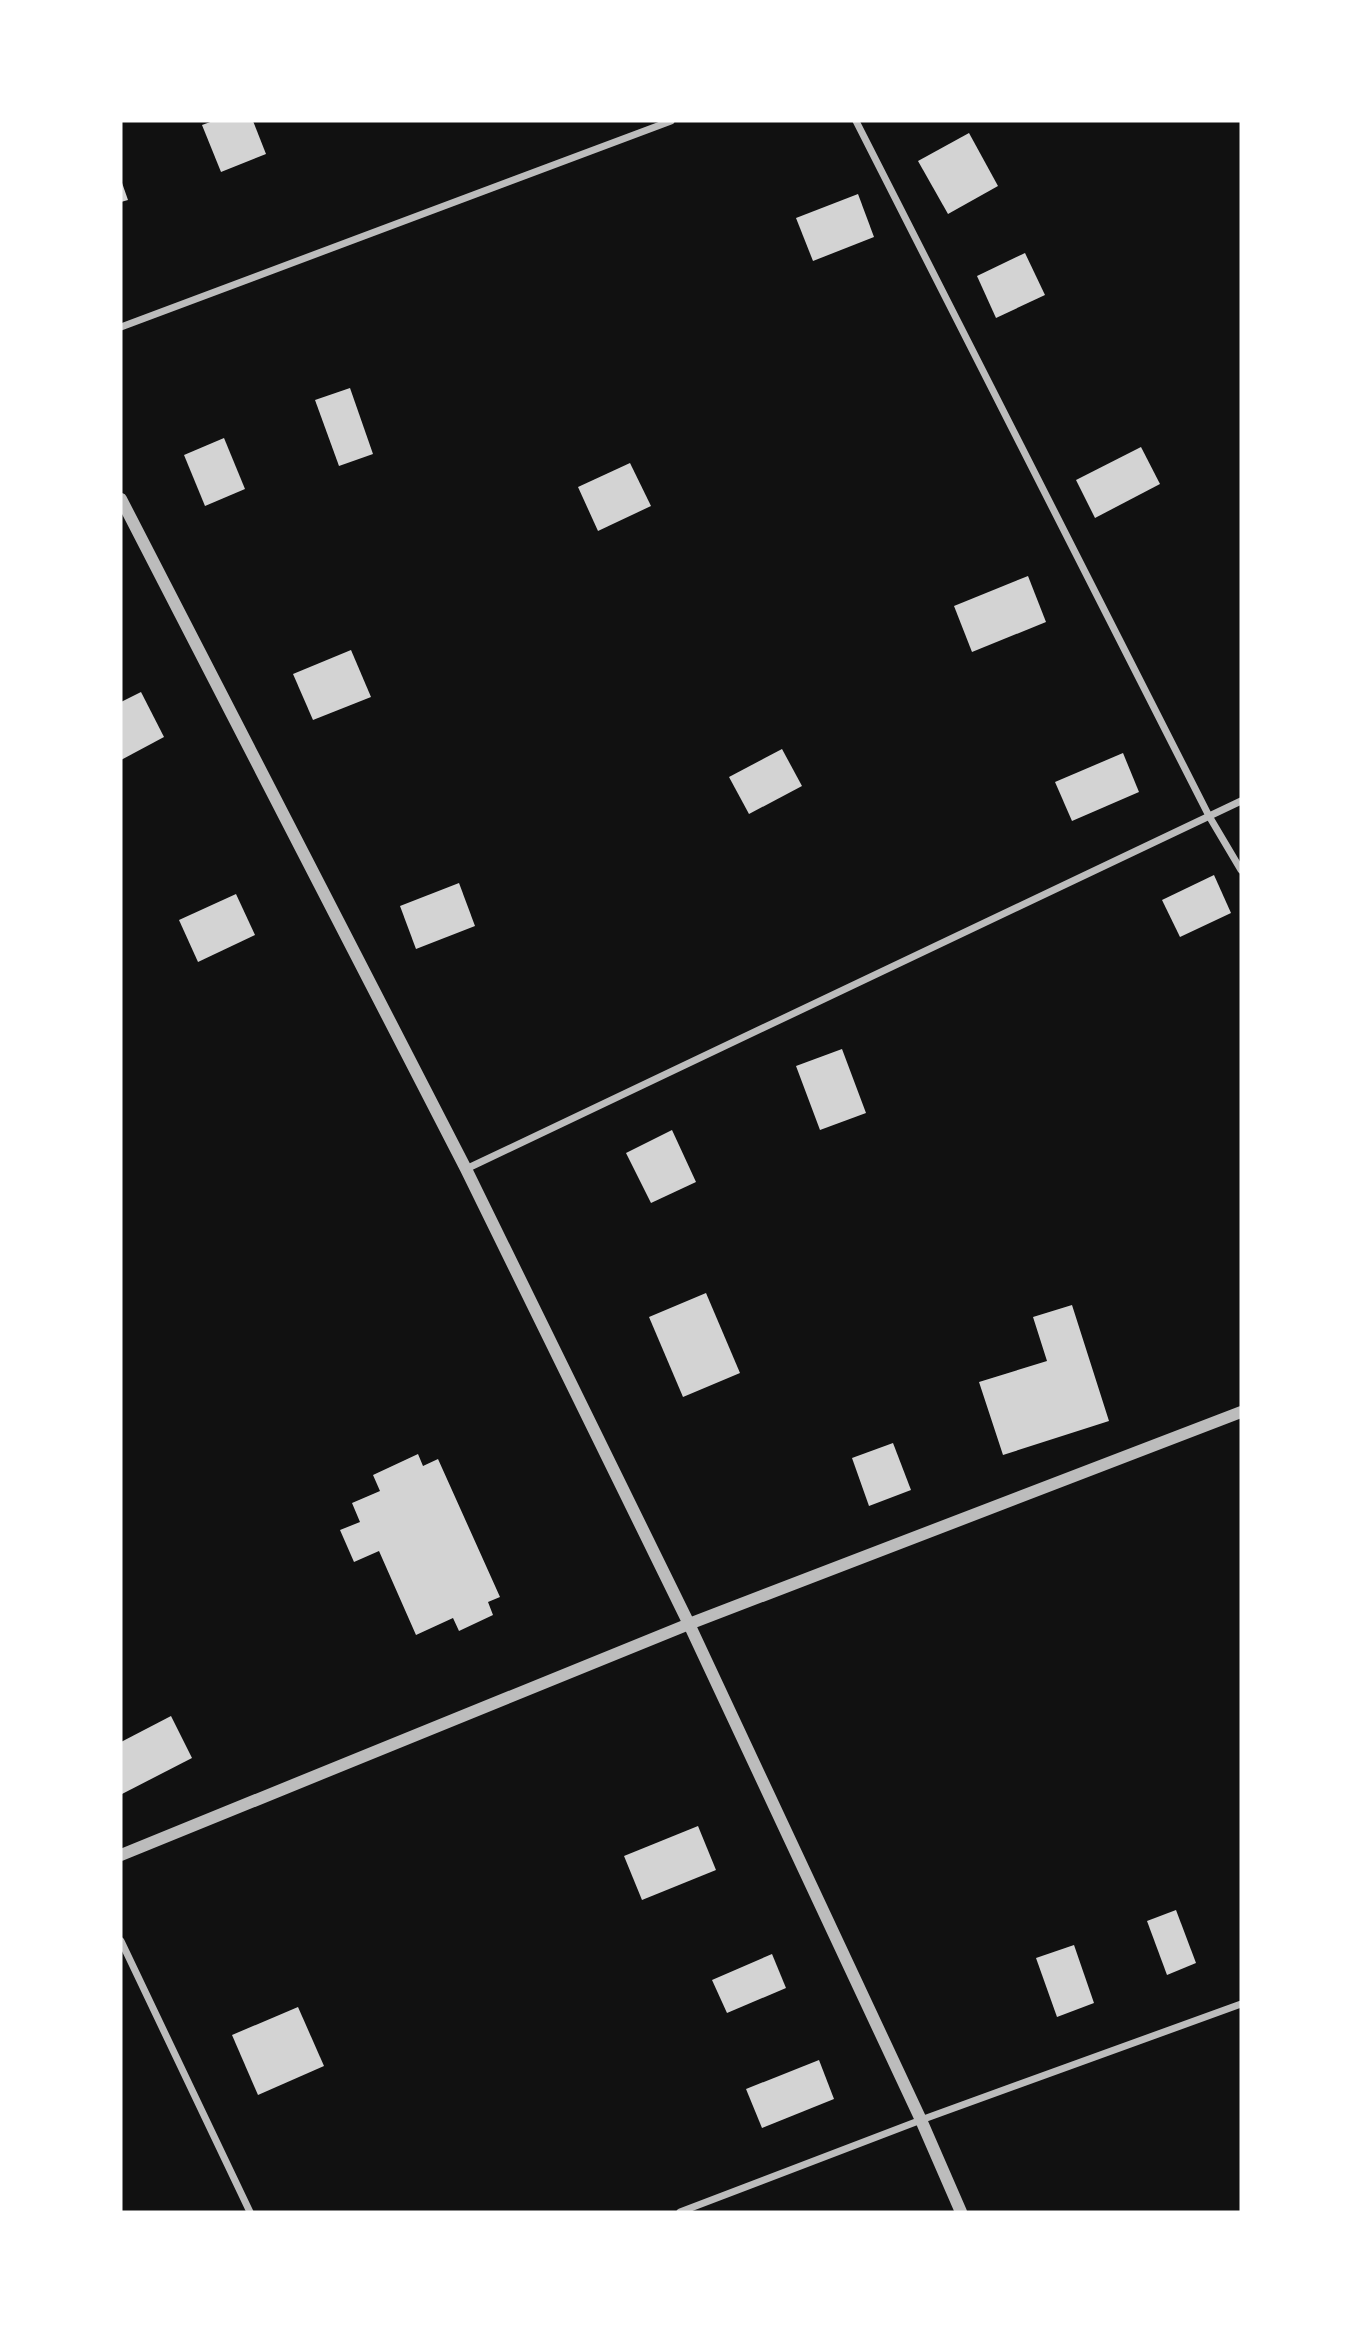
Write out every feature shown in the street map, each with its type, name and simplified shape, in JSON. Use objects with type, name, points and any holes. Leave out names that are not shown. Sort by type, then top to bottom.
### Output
[{"type":"street","points":[[121,327],[671,121]]},
{"type":"street","points":[[856,121],[1209,816],[1241,870]]},
{"type":"street","points":[[121,499],[466,1169],[689,1624],[921,2120],[961,2212]]},
{"type":"street","points":[[466,1169],[1241,801]]},
{"type":"street","points":[[121,1855],[689,1624],[1241,1412]]},
{"type":"street","points":[[121,1941],[250,2212]]},
{"type":"street","points":[[680,2212],[921,2120],[1241,2004]]},
{"type":"building","points":[[213,121],[253,121],[266,154],[221,172],[202,125]]},
{"type":"building","points":[[969,133],[998,186],[948,214],[918,161]]},
{"type":"building","points":[[121,180],[128,200],[121,202]]},
{"type":"building","points":[[858,194],[874,237],[813,261],[796,218]]},
{"type":"building","points":[[1025,253],[1045,295],[996,318],[977,276]]},
{"type":"building","points":[[350,388],[373,454],[339,466],[315,400]]},
{"type":"building","points":[[224,438],[245,489],[205,506],[184,455]]},
{"type":"building","points":[[1141,447],[1160,484],[1095,518],[1076,480]]},
{"type":"building","points":[[630,463],[651,506],[598,531],[578,487]]},
{"type":"building","points":[[1028,576],[1046,622],[972,652],[954,606]]},
{"type":"building","points":[[351,650],[371,697],[313,720],[293,674]]},
{"type":"building","points":[[141,692],[164,737],[121,760],[121,702]]},
{"type":"building","points":[[782,749],[802,786],[749,814],[729,777]]},
{"type":"building","points":[[1123,753],[1139,792],[1072,821],[1055,782]]},
{"type":"building","points":[[1214,875],[1231,913],[1180,937],[1162,900]]},
{"type":"building","points":[[459,883],[475,926],[416,949],[400,906]]},
{"type":"building","points":[[236,894],[255,935],[198,962],[179,920]]},
{"type":"building","points":[[842,1049],[866,1113],[820,1130],[796,1066]]},
{"type":"building","points":[[672,1130],[696,1182],[651,1203],[626,1153]]},
{"type":"building","points":[[706,1293],[740,1373],[683,1397],[649,1317]]},
{"type":"building","points":[[1072,1305],[1109,1421],[1003,1455],[979,1382],[1047,1361],[1033,1317]]},
{"type":"building","points":[[893,1443],[911,1490],[869,1506],[852,1458]]},
{"type":"building","points":[[418,1454],[423,1466],[438,1459],[500,1597],[488,1602],[493,1615],[459,1631],[453,1618],[416,1635],[379,1551],[354,1562],[340,1530],[360,1522],[352,1503],[380,1491],[373,1475]]},
{"type":"building","points":[[171,1716],[192,1758],[122,1794],[121,1742]]},
{"type":"building","points":[[698,1826],[716,1870],[642,1900],[624,1856]]},
{"type":"building","points":[[1176,1910],[1196,1963],[1167,1975],[1147,1921]]},
{"type":"building","points":[[1074,1945],[1094,2003],[1057,2017],[1036,1958]]},
{"type":"building","points":[[772,1954],[786,1988],[727,2013],[712,1980]]},
{"type":"building","points":[[298,2007],[324,2066],[258,2095],[232,2035]]},
{"type":"building","points":[[819,2060],[834,2099],[762,2128],[746,2089]]}]
